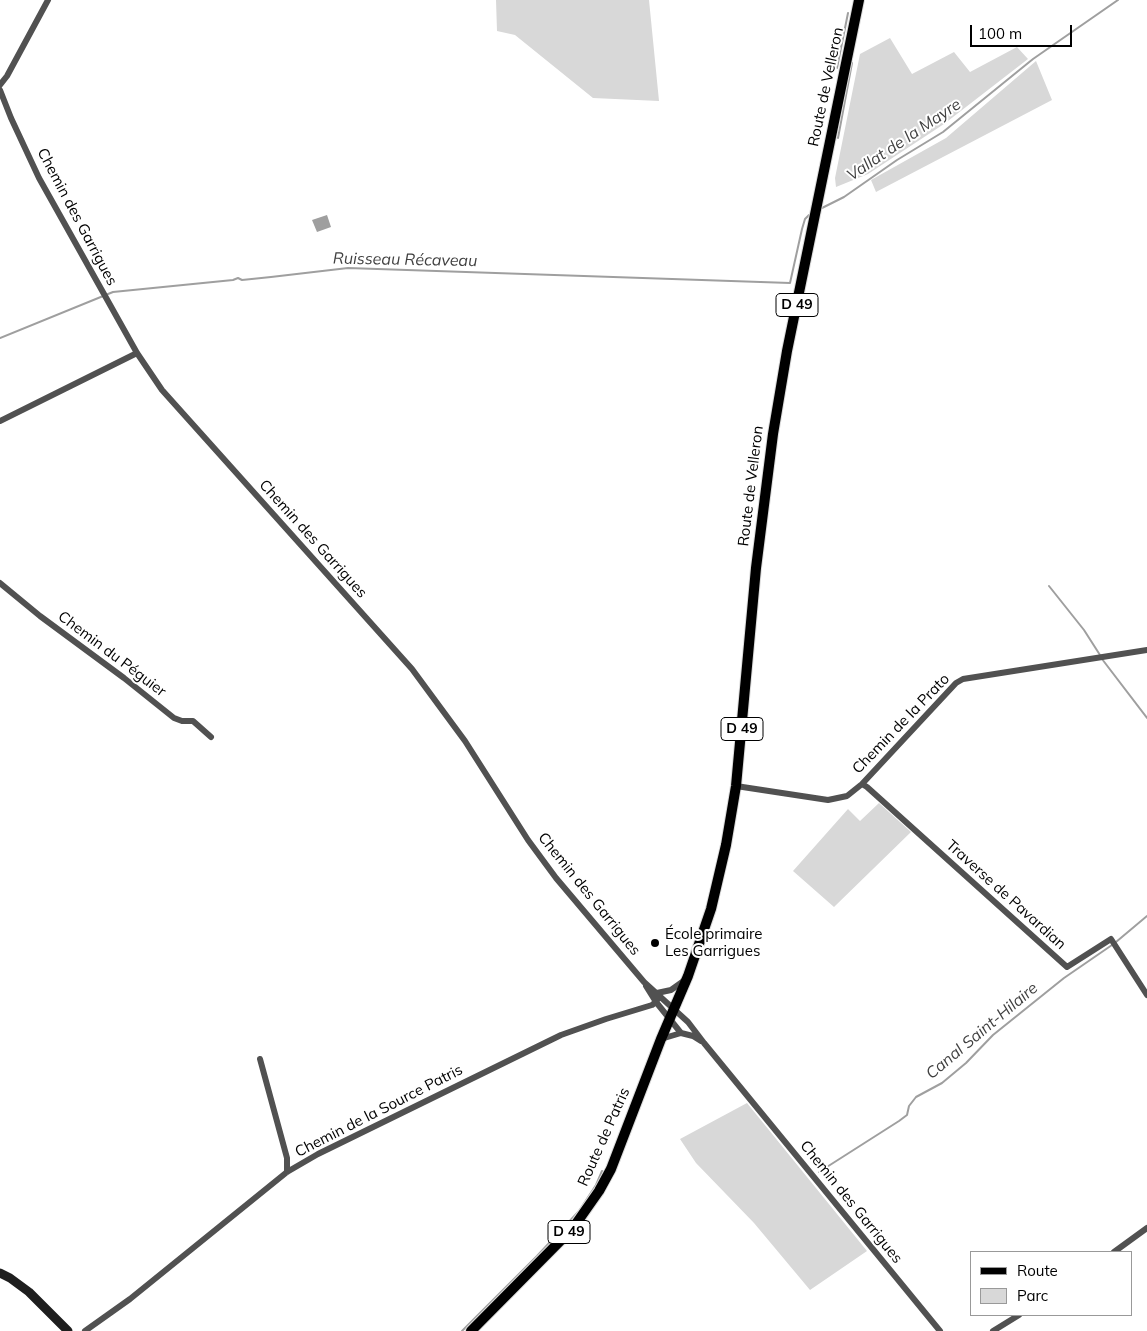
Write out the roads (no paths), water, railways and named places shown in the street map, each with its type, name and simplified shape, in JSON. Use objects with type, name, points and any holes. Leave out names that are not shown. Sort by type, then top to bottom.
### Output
[{"type":"main road","name":"Route de Velleron","points":[[688,976],[712,909],[726,845],[736,786],[756,568],[773,434],[787,351],[859,0]]},
{"type":"main road","name":"Route de Patris","points":[[472,1331],[560,1242],[584,1214],[610,1168],[688,976]]},
{"type":"street","points":[[0,85],[7,76],[48,0]]},
{"type":"street","name":"Chemin des Garrigues","points":[[0,90],[39,178],[137,353],[162,390],[412,669],[465,741],[528,840],[556,878],[644,982],[688,1022],[940,1331]]},
{"type":"street","points":[[0,421],[137,353]]},
{"type":"street","name":"Chemin du Péguier","points":[[0,583],[40,616],[174,718],[182,721],[193,721],[211,737]]},
{"type":"street","name":"Chemin de la Prato","points":[[736,786],[828,800],[847,796],[862,784],[956,683],[963,678],[1147,650]]},
{"type":"street","name":"Traverse de Pavardian","points":[[862,784],[867,786],[1067,967],[1111,939],[1147,995]]},
{"type":"street","points":[[656,1002],[658,994],[671,990],[688,976]]},
{"type":"street","name":"Chemin des Garrigues","points":[[644,982],[669,1020],[681,1033],[693,1036],[704,1043]]},
{"type":"street","name":"Chemin de la Source Patris","points":[[85,1331],[130,1299],[287,1172],[318,1154],[561,1035],[656,1002]]},
{"type":"street","points":[[661,1039],[681,1033]]},
{"type":"street","points":[[260,1059],[287,1158],[287,1172]]},
{"type":"street","points":[[1115,1251],[1147,1228]]},
{"type":"street","points":[[0,1273],[29,1292],[68,1331]]},
{"type":"street","points":[[994,1331],[1017,1316]]},
{"type":"waterway","name":"Vallat de la Mayre","points":[[822,208],[844,197],[897,160],[943,132],[1033,59],[1118,0]]},
{"type":"waterway","points":[[837,68],[848,13]]},
{"type":"waterway","points":[[838,138],[852,63]]},
{"type":"waterway","name":"Ruisseau Récaveau","points":[[0,338],[113,292],[348,268],[790,283],[802,229],[805,219],[809,215]]},
{"type":"waterway","points":[[1049,586],[1084,630],[1100,655]]},
{"type":"waterway","points":[[1102,659],[1147,718]]},
{"type":"waterway","name":"Canal Saint-Hilaire","points":[[1116,942],[1147,916]]},
{"type":"waterway","name":"Canal Saint-Hilaire","points":[[819,1172],[907,1115],[909,1106],[916,1097],[942,1083],[966,1063],[993,1035],[1064,978],[1112,945]]},
{"type":"waterway","points":[[462,1331],[579,1211],[596,1185],[602,1171]]},
{"type":"place","name":"École primaire Les Garrigues","points":[[655,943]]}]
